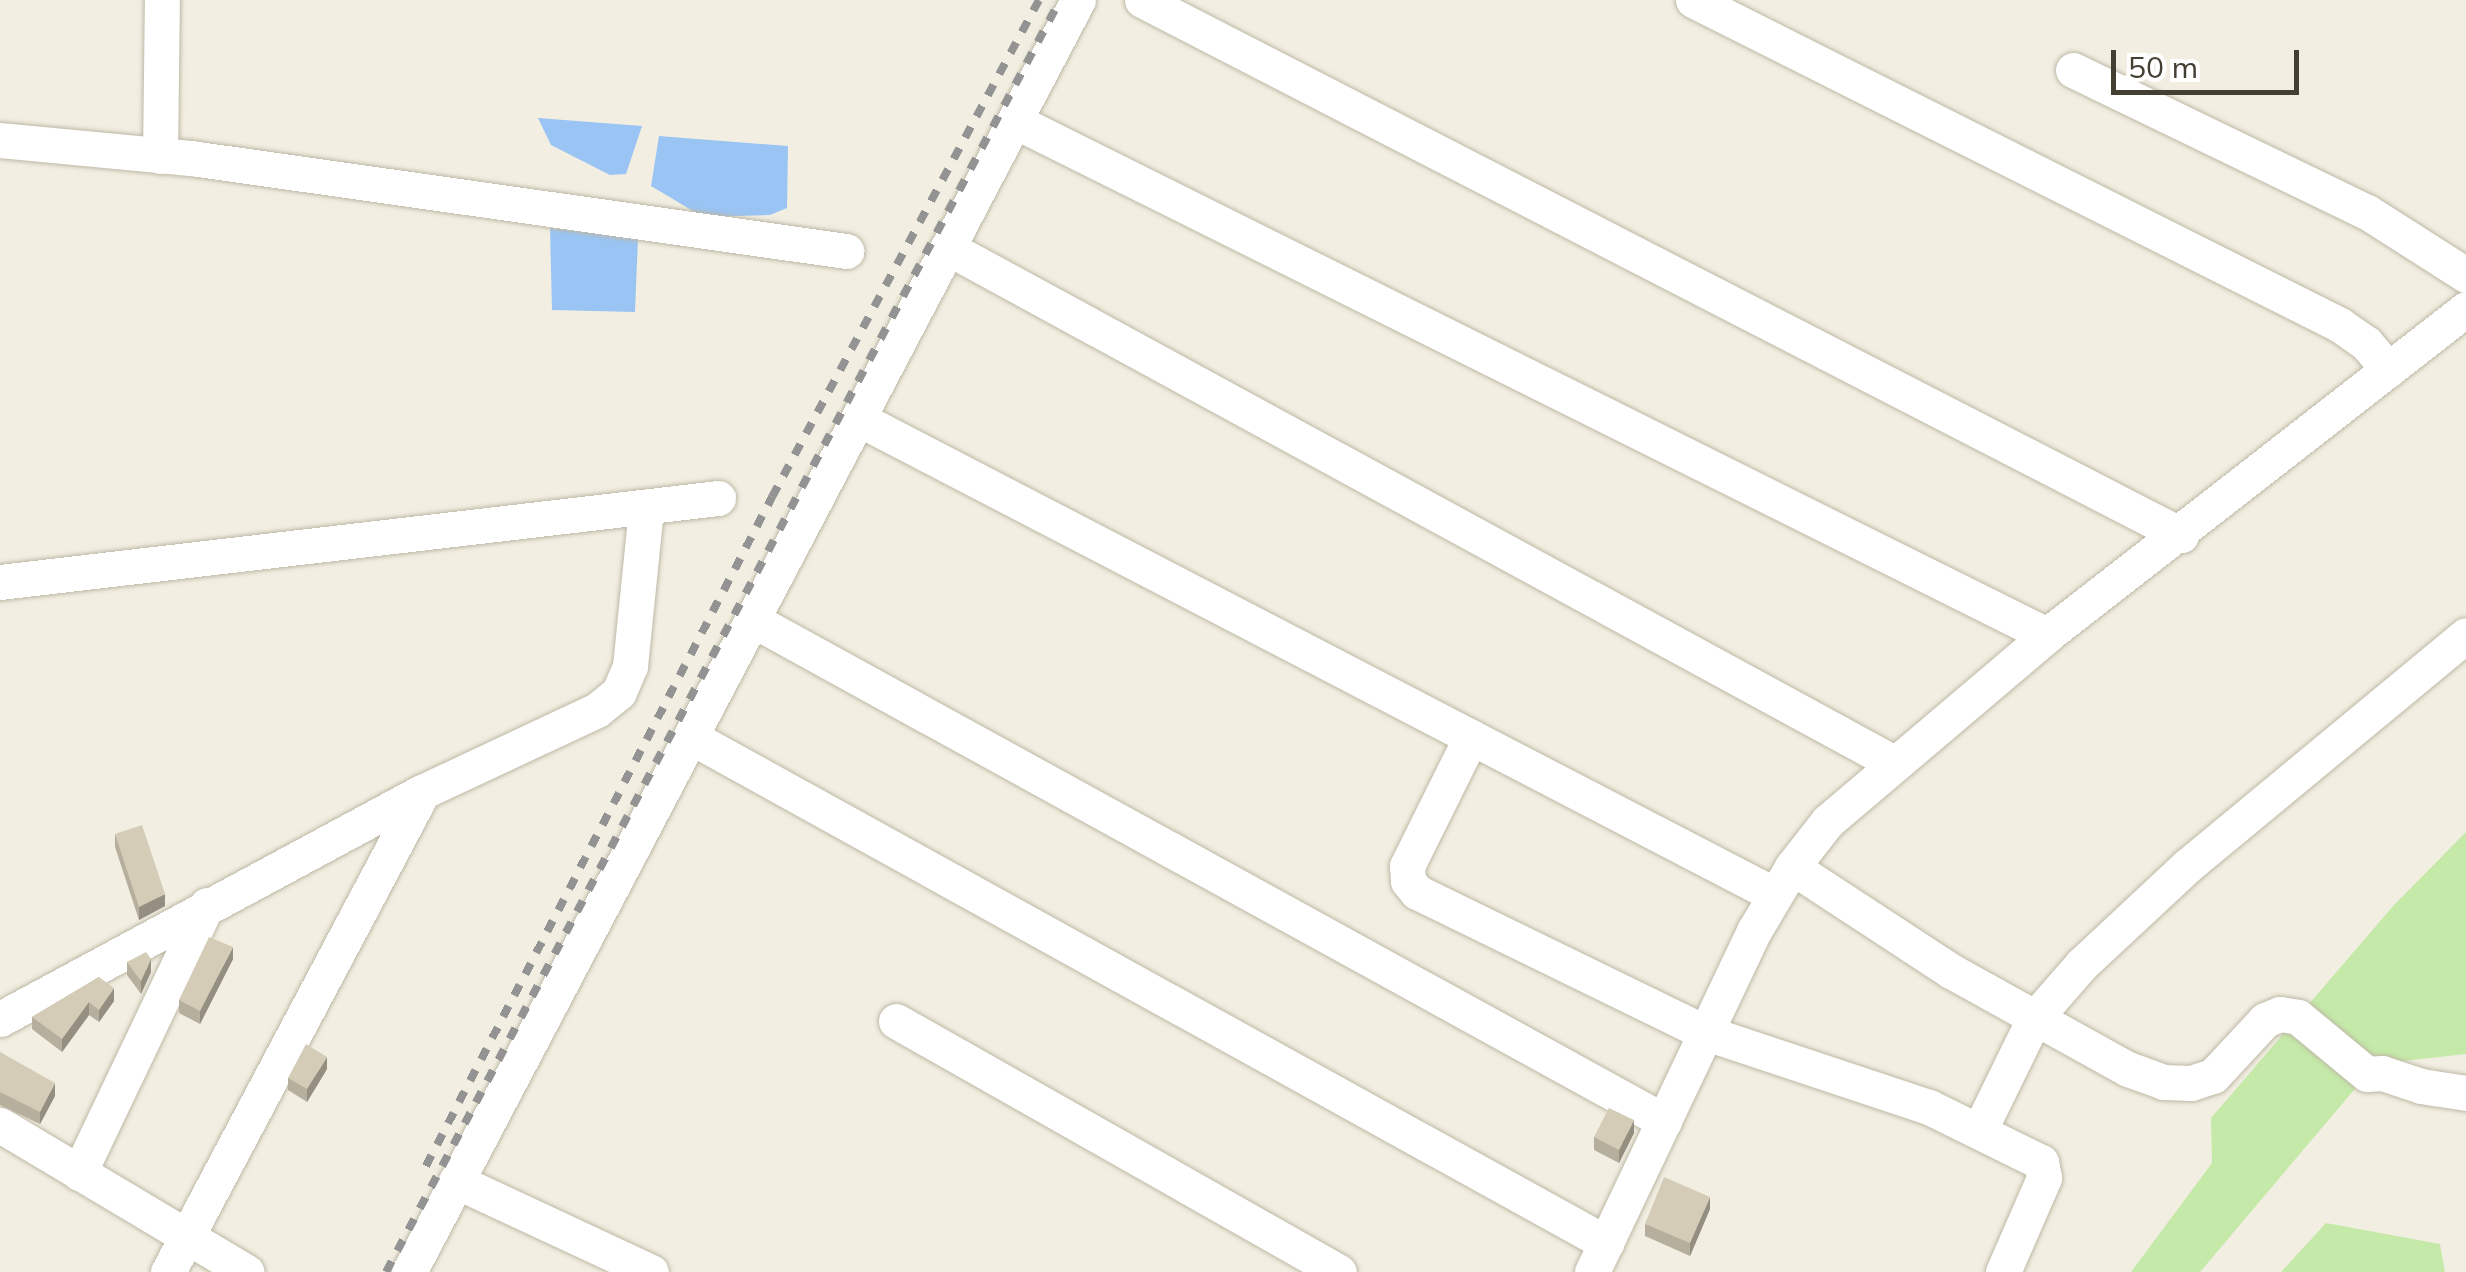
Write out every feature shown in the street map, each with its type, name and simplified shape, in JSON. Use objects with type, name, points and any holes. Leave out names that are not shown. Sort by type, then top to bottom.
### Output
[{"type":"street","points":[[160,156],[162,0]]},
{"type":"street","points":[[409,1272],[1078,0]]},
{"type":"street","points":[[1142,0],[2181,534]]},
{"type":"street","points":[[1693,0],[2340,325],[2366,343],[2389,370]]},
{"type":"street","points":[[2073,70],[2367,212],[2466,275]]},
{"type":"street","points":[[1017,122],[2047,635]]},
{"type":"street","points":[[0,140],[160,156],[846,251]]},
{"type":"street","points":[[950,249],[1894,763]]},
{"type":"street","points":[[691,737],[1599,1258],[1783,881],[1828,821],[2047,635],[2466,309]]},
{"type":"street","points":[[860,419],[1472,737],[1783,881],[2128,1068],[2163,1082],[2191,1084],[2213,1076],[2265,1020],[2280,1014],[2298,1017],[2368,1074],[2382,1073],[2421,1086],[2466,1094]]},
{"type":"street","points":[[0,582],[718,498]]},
{"type":"street","points":[[0,1019],[422,792],[597,710],[619,692],[630,666],[646,508]]},
{"type":"street","points":[[753,620],[1664,1120]]},
{"type":"street","points":[[1980,1128],[2034,1019],[2082,964],[2187,866],[2466,635]]},
{"type":"street","points":[[1472,737],[1406,866],[1408,881],[1418,892],[1706,1032],[1929,1106],[2032,1157],[2044,1169],[2004,1272]]},
{"type":"street","points":[[168,1272],[422,792]]},
{"type":"street","points":[[79,1172],[207,905]]},
{"type":"street","points":[[896,1021],[1340,1272]]},
{"type":"street","points":[[1,1130],[247,1272]]},
{"type":"street","points":[[456,1181],[651,1272]]},
{"type":"green space","points":[[2466,832],[2466,1054],[2376,1064],[2200,1272],[2131,1272],[2212,1163],[2211,1118],[2394,905]]},
{"type":"green space","points":[[2326,1223],[2440,1244],[2445,1272],[2281,1272]]},
{"type":"water","points":[[538,118],[642,126],[626,174],[610,175],[551,145]]},
{"type":"water","points":[[659,136],[788,146],[787,208],[770,215],[703,217],[651,186]]},
{"type":"water","points":[[550,228],[638,238],[635,312],[552,310]]},
{"type":"building","points":[[142,825],[165,894],[139,907],[115,834]]},
{"type":"building","points":[[209,937],[233,947],[200,1011],[179,1000]]},
{"type":"building","points":[[146,952],[151,959],[141,981],[127,962]]},
{"type":"building","points":[[99,977],[114,988],[99,1010],[89,1002],[62,1039],[32,1017]]},
{"type":"building","points":[[306,1044],[327,1057],[307,1089],[288,1078]]},
{"type":"building","points":[[0,1052],[55,1083],[40,1112],[0,1092]]},
{"type":"building","points":[[1609,1108],[1634,1120],[1619,1150],[1594,1137]]},
{"type":"building","points":[[1664,1177],[1710,1197],[1690,1243],[1645,1224]]},
{"type":"railway","points":[[426,1166],[772,497],[1039,0]]},
{"type":"railway","points":[[386,1272],[1060,0]]}]
